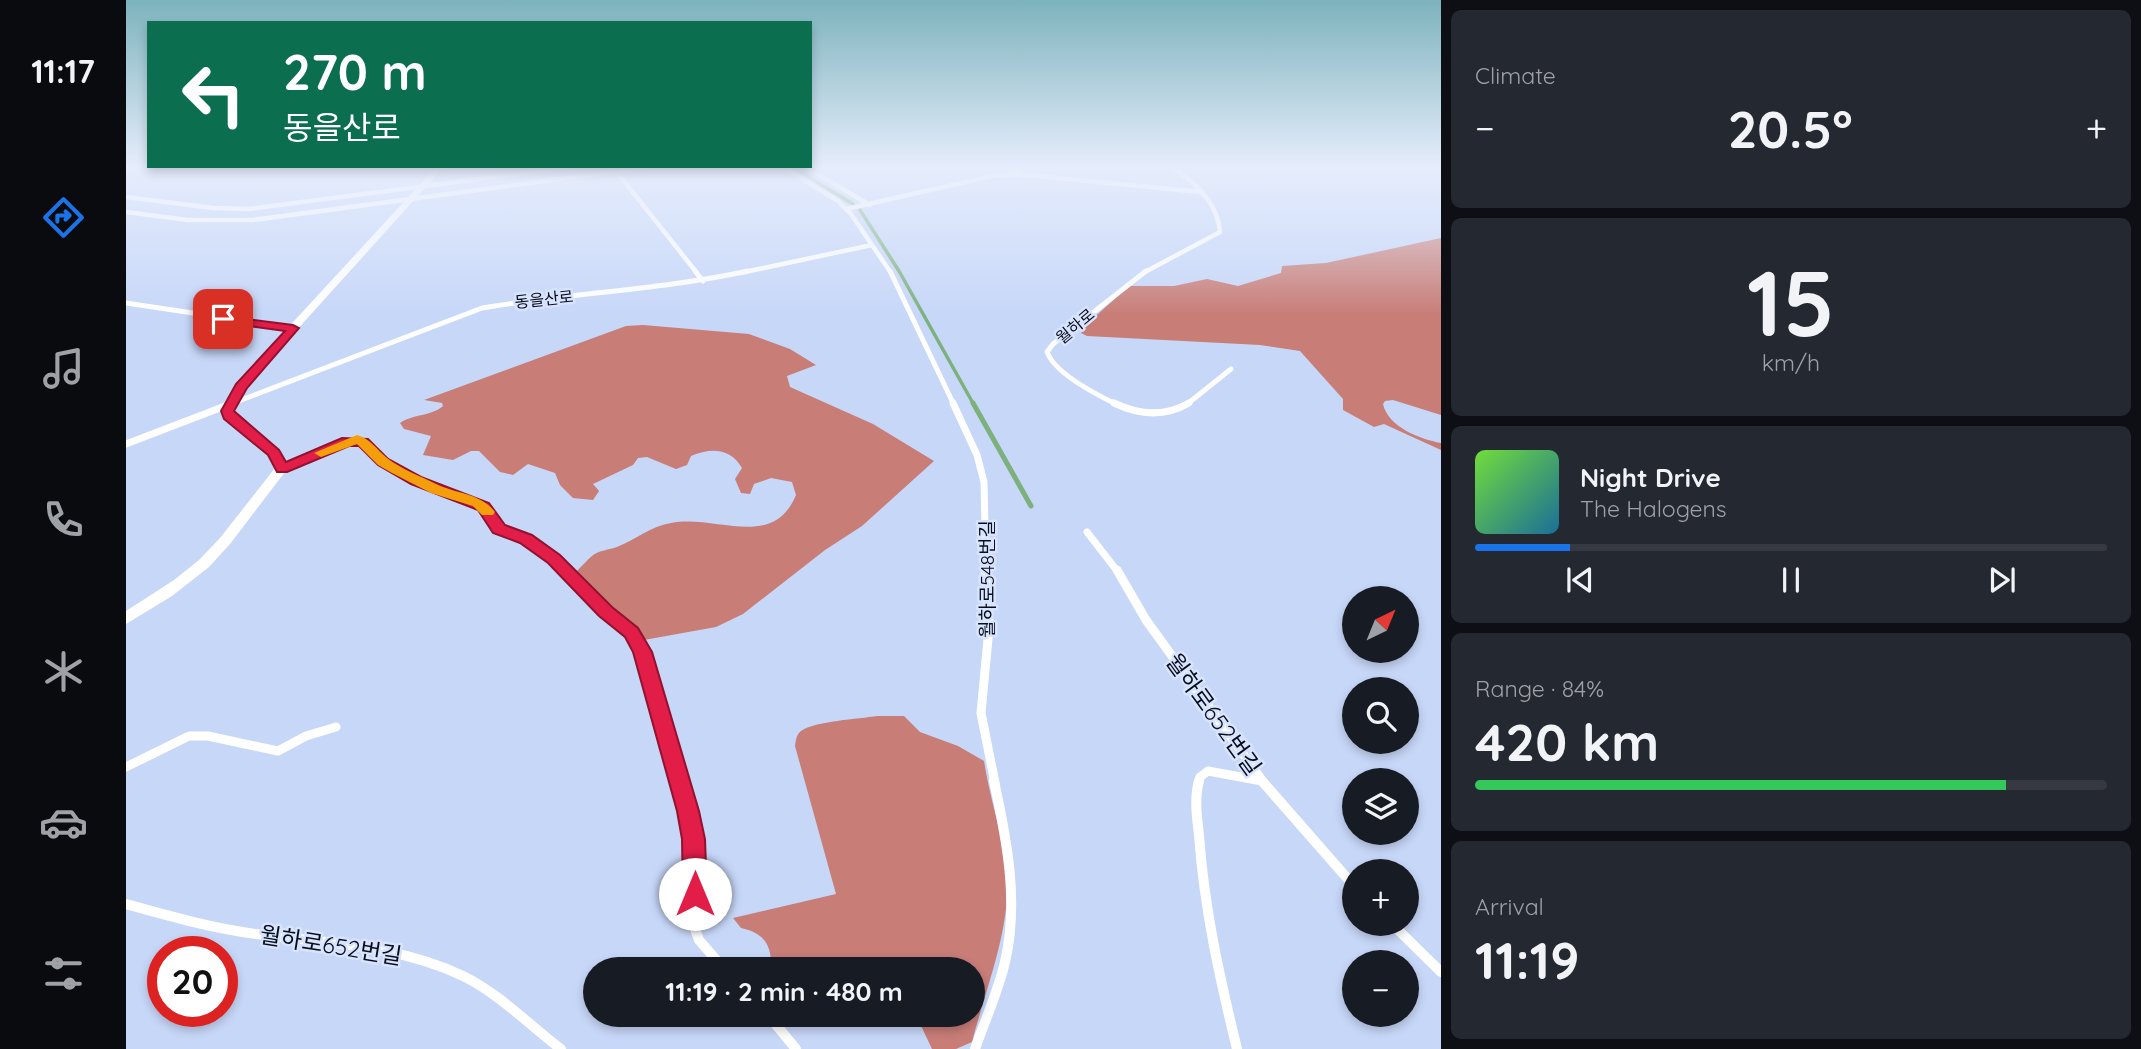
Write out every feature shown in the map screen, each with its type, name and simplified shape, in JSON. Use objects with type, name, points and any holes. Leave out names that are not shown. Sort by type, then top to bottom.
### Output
[{"type":"street","points":[[126,618],[205,563],[225,542],[253,499],[282,468],[274,453],[229,416],[229,404],[293,328],[395,217]]},
{"type":"lane","points":[[164,217],[233,221],[269,217]]},
{"type":"lane","points":[[652,217],[703,281]]},
{"type":"lane","name":"월하로548번길","points":[[852,217],[882,257],[905,298],[977,455],[987,486],[985,561],[989,615],[980,688],[981,713],[1011,866],[1012,901],[1007,952],[975,1049]]},
{"type":"lane","name":"월하로","points":[[1219,217],[1220,232],[1128,283],[1053,344],[1047,356],[1058,368],[1095,394],[1141,411],[1174,411],[1231,369]]},
{"type":"lane","name":"동을산로","points":[[126,444],[482,308],[523,300],[703,281],[872,246]]},
{"type":"lane","points":[[126,303],[293,328]]},
{"type":"lane","points":[[282,468],[347,441],[363,442],[383,462],[416,480],[484,506],[499,529],[526,539],[554,559],[606,611],[632,632],[642,652],[691,825],[695,866],[695,929],[699,940],[714,957]]},
{"type":"lane","name":"월하로652번길","points":[[1087,532],[1116,569],[1146,620],[1262,781],[1342,872]]},
{"type":"lane","points":[[126,767],[189,736],[208,736],[278,751],[306,736],[336,727]]},
{"type":"lane","points":[[1237,1049],[1216,964],[1201,876],[1197,788],[1200,777],[1208,771],[1262,781]]},
{"type":"lane","name":"월하로652번길","points":[[126,904],[223,929],[386,950],[425,962],[463,976],[494,996],[557,1048]]},
{"type":"lane","points":[[1404,936],[1441,972]]},
{"type":"lane","points":[[778,1027],[796,1049]]},
{"type":"shaded area","points":[[1441,238],[1441,415],[1393,400],[1383,404],[1391,419],[1398,425],[1415,435],[1441,443],[1441,450],[1384,424],[1374,427],[1343,410],[1343,399],[1300,351],[1260,345],[1087,336],[1081,333],[1088,323],[1129,286],[1174,286],[1207,279],[1238,286],[1281,273],[1282,266],[1326,263]]},
{"type":"shaded area","points":[[643,325],[749,334],[790,349],[816,365],[787,376],[790,387],[873,424],[934,461],[862,526],[825,550],[743,614],[716,627],[644,640],[577,571],[588,559],[601,551],[617,547],[650,530],[671,523],[742,527],[773,522],[786,512],[796,495],[792,482],[771,478],[754,484],[750,494],[741,493],[735,479],[742,468],[732,456],[712,451],[691,456],[687,465],[676,469],[647,457],[638,458],[633,465],[593,484],[599,491],[593,500],[573,498],[560,485],[555,473],[528,464],[513,475],[500,472],[479,451],[471,451],[453,460],[423,455],[431,436],[404,429],[400,423],[443,406],[442,403],[424,400],[626,326]]},
{"type":"shaded area","points":[[904,716],[920,732],[958,746],[984,761],[1005,856],[1007,879],[1003,927],[985,996],[985,957],[770,957],[768,947],[761,937],[741,928],[733,918],[836,894],[795,746],[801,731],[838,721]]},
{"type":"shaded area","points":[[922,1027],[976,1027],[972,1042],[956,1049],[932,1049]]},
{"type":"waterway","points":[[864,217],[899,271],[974,405]]},
{"type":"waterway","points":[[973,403],[1031,506]]},
{"type":"slow traffic","points":[[321,453],[347,441],[363,442],[377,458],[397,470],[448,495],[478,503],[488,512]]},
{"type":"route","points":[[223,319],[293,328],[241,387],[229,404],[228,411],[229,416],[274,453],[282,468],[347,441],[363,442],[377,458],[416,480],[448,495],[484,506],[499,529],[535,544],[572,574],[606,611],[632,632],[639,642],[688,811],[693,839],[695,894]]}]
